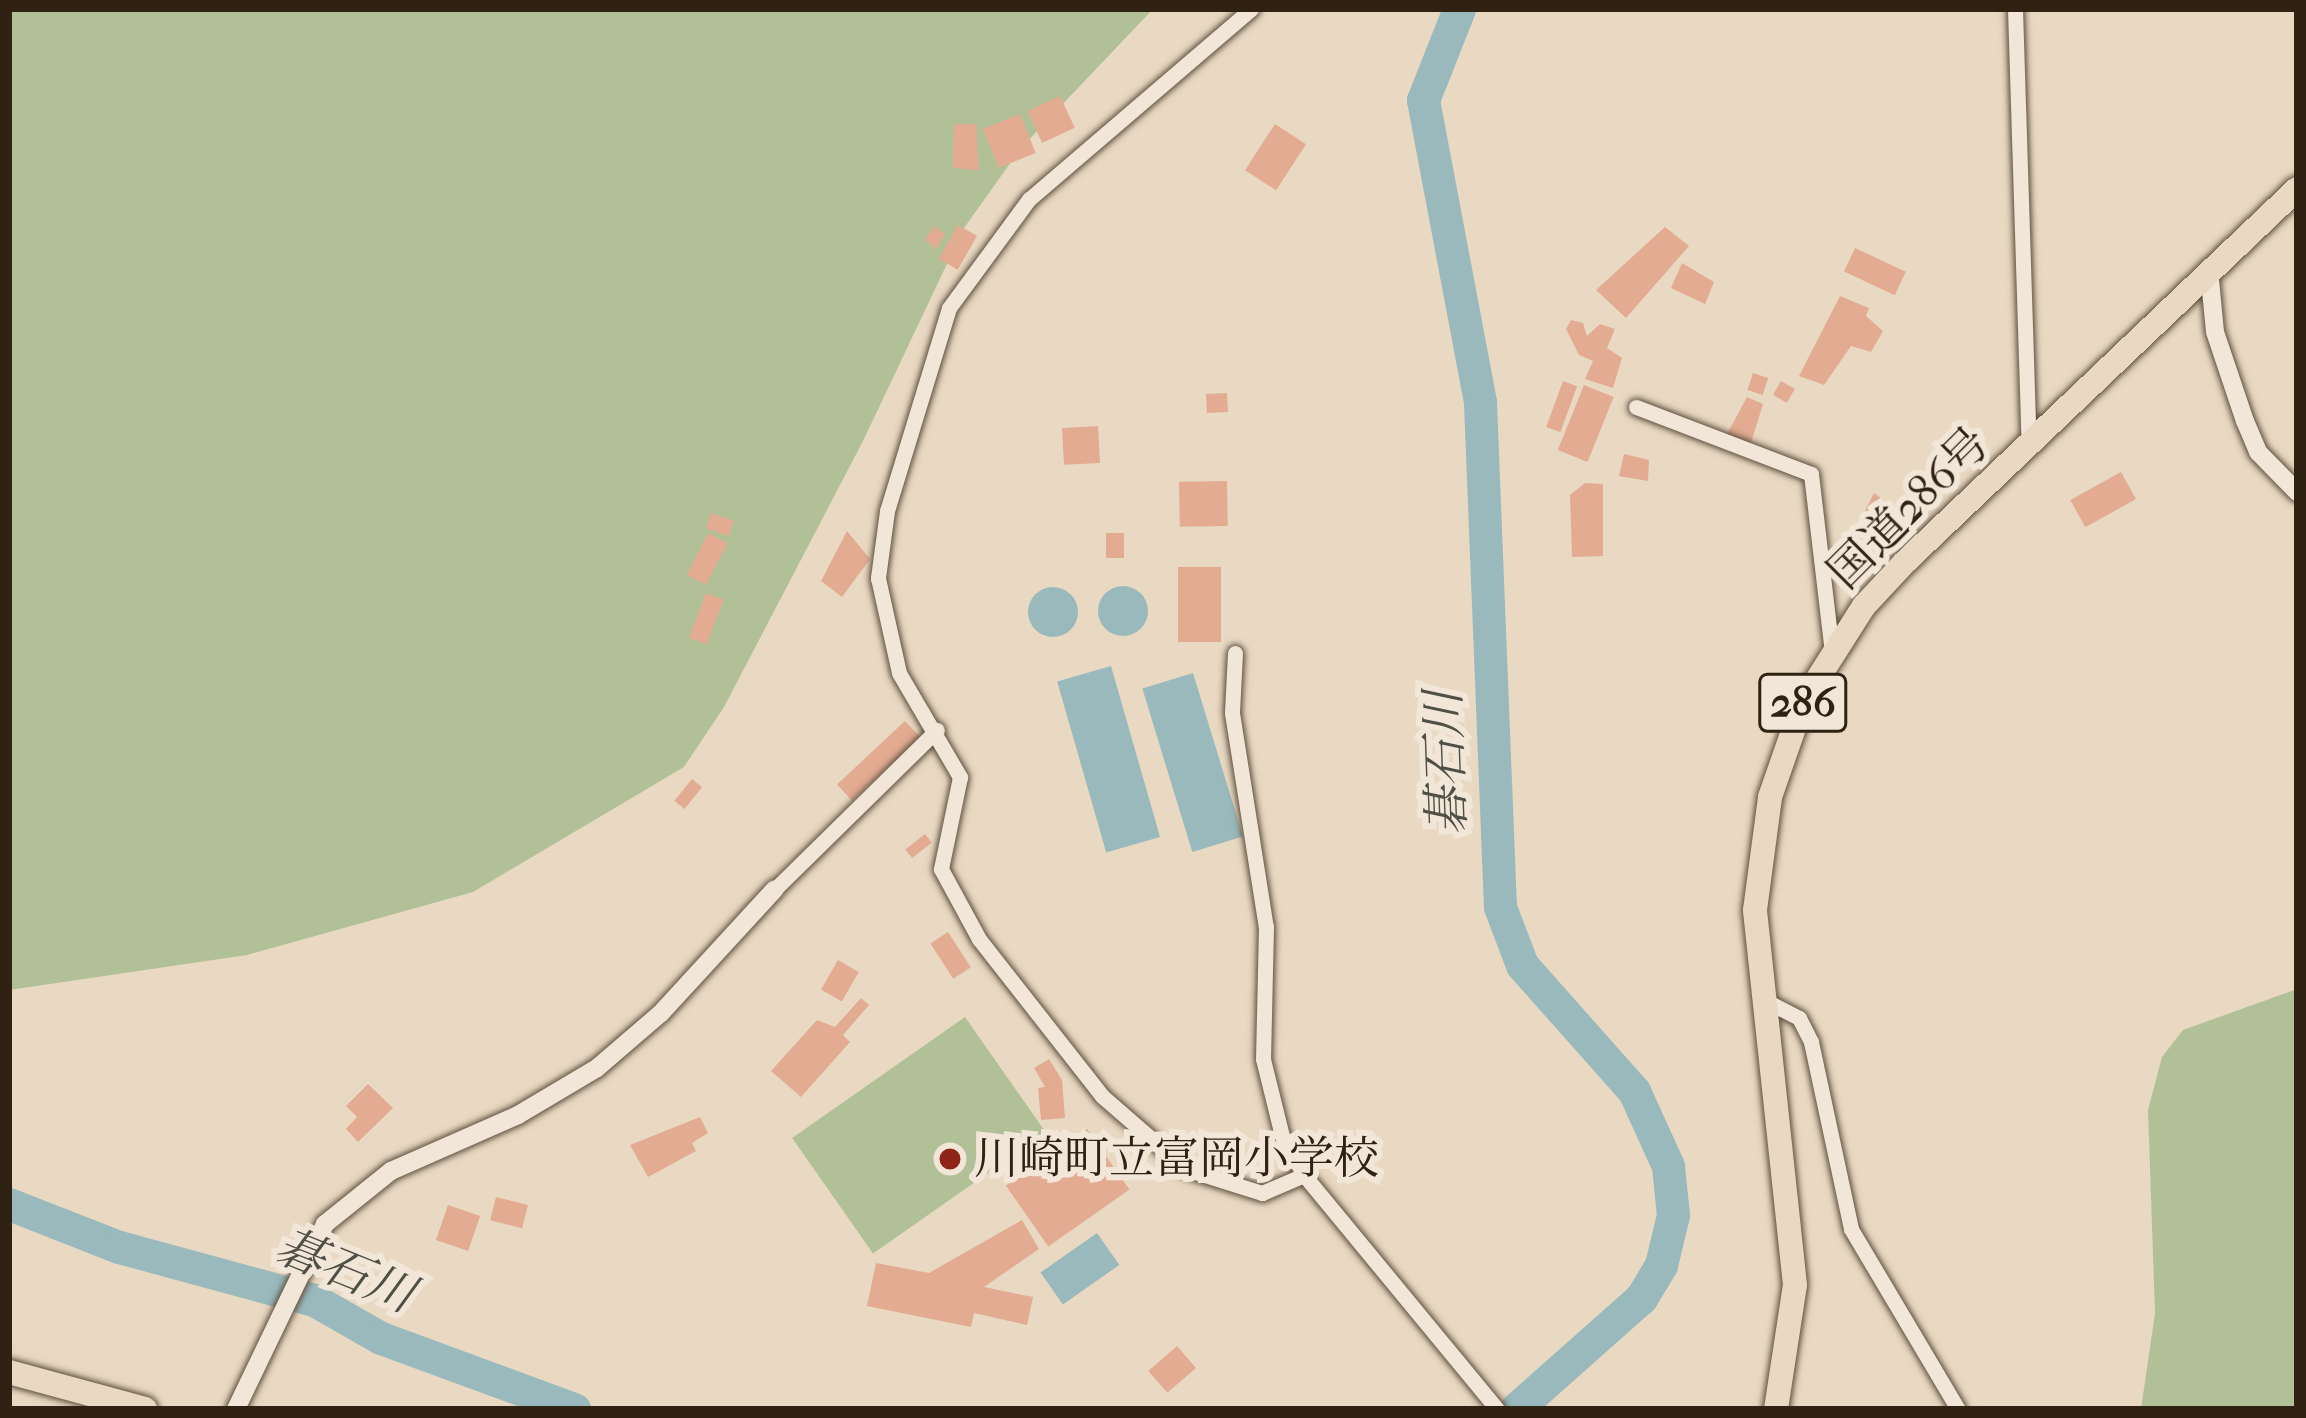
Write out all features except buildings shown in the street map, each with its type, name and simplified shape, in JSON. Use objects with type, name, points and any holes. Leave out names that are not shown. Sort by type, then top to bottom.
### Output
[{"type":"highway","name":"国道286号","points":[[1776,1409],[1795,1285],[1755,910],[1770,796],[1803,702],[1832,654],[1905,562],[2210,280],[2297,189]]},
{"type":"highway","points":[[9,1372],[145,1409]]},
{"type":"street","points":[[1251,9],[1028,200],[949,308],[887,511],[878,578],[899,673],[937,730],[960,777],[941,869],[979,939],[1058,1046],[1186,1169],[1262,1193],[1304,1175]]},
{"type":"street","points":[[2014,9],[2029,449]]},
{"type":"street","points":[[2210,280],[2216,332],[2252,436],[2297,492]]},
{"type":"street","points":[[1636,407],[1811,474],[1832,654]]},
{"type":"street","points":[[1235,653],[1232,713],[1266,927],[1263,1059],[1282,1136],[1304,1175],[1497,1409]]},
{"type":"street","points":[[236,1409],[325,1225],[391,1171],[518,1115],[597,1068],[661,1013],[775,890],[937,730]]},
{"type":"street","points":[[1761,999],[1799,1018],[1811,1042],[1851,1229],[1958,1409]]},
{"type":"green space","points":[[9,9],[1153,9],[1021,148],[964,228],[863,441],[724,707],[684,767],[473,892],[247,955],[9,990]]},
{"type":"green space","points":[[2297,989],[2297,1409],[2141,1409],[2155,1313],[2148,1110],[2162,1057],[2183,1030]]},
{"type":"green space","points":[[965,1017],[1046,1133],[873,1254],[792,1138]]},
{"type":"water","points":[[1123,586],[1141,593],[1148,611],[1141,629],[1123,636],[1105,629],[1098,611],[1105,593]]},
{"type":"water","points":[[1043,588],[1063,588],[1077,602],[1077,622],[1063,636],[1043,636],[1029,622],[1029,602]]},
{"type":"water","points":[[1111,666],[1160,837],[1106,853],[1057,681]]},
{"type":"water","points":[[1193,673],[1243,837],[1192,852],[1142,688]]},
{"type":"water","points":[[1097,1233],[1119,1265],[1063,1305],[1040,1273]]},
{"type":"waterway","name":"碁石川","points":[[1459,9],[1423,100],[1480,403],[1500,907],[1522,965],[1634,1091],[1668,1166],[1673,1215],[1661,1265],[1641,1298],[1516,1409]]},
{"type":"waterway","name":"碁石川","points":[[9,1204],[119,1247],[314,1300],[381,1338],[574,1409]]},
{"type":"place","name":"川崎町立富岡小学校","points":[[950,1159]]}]
